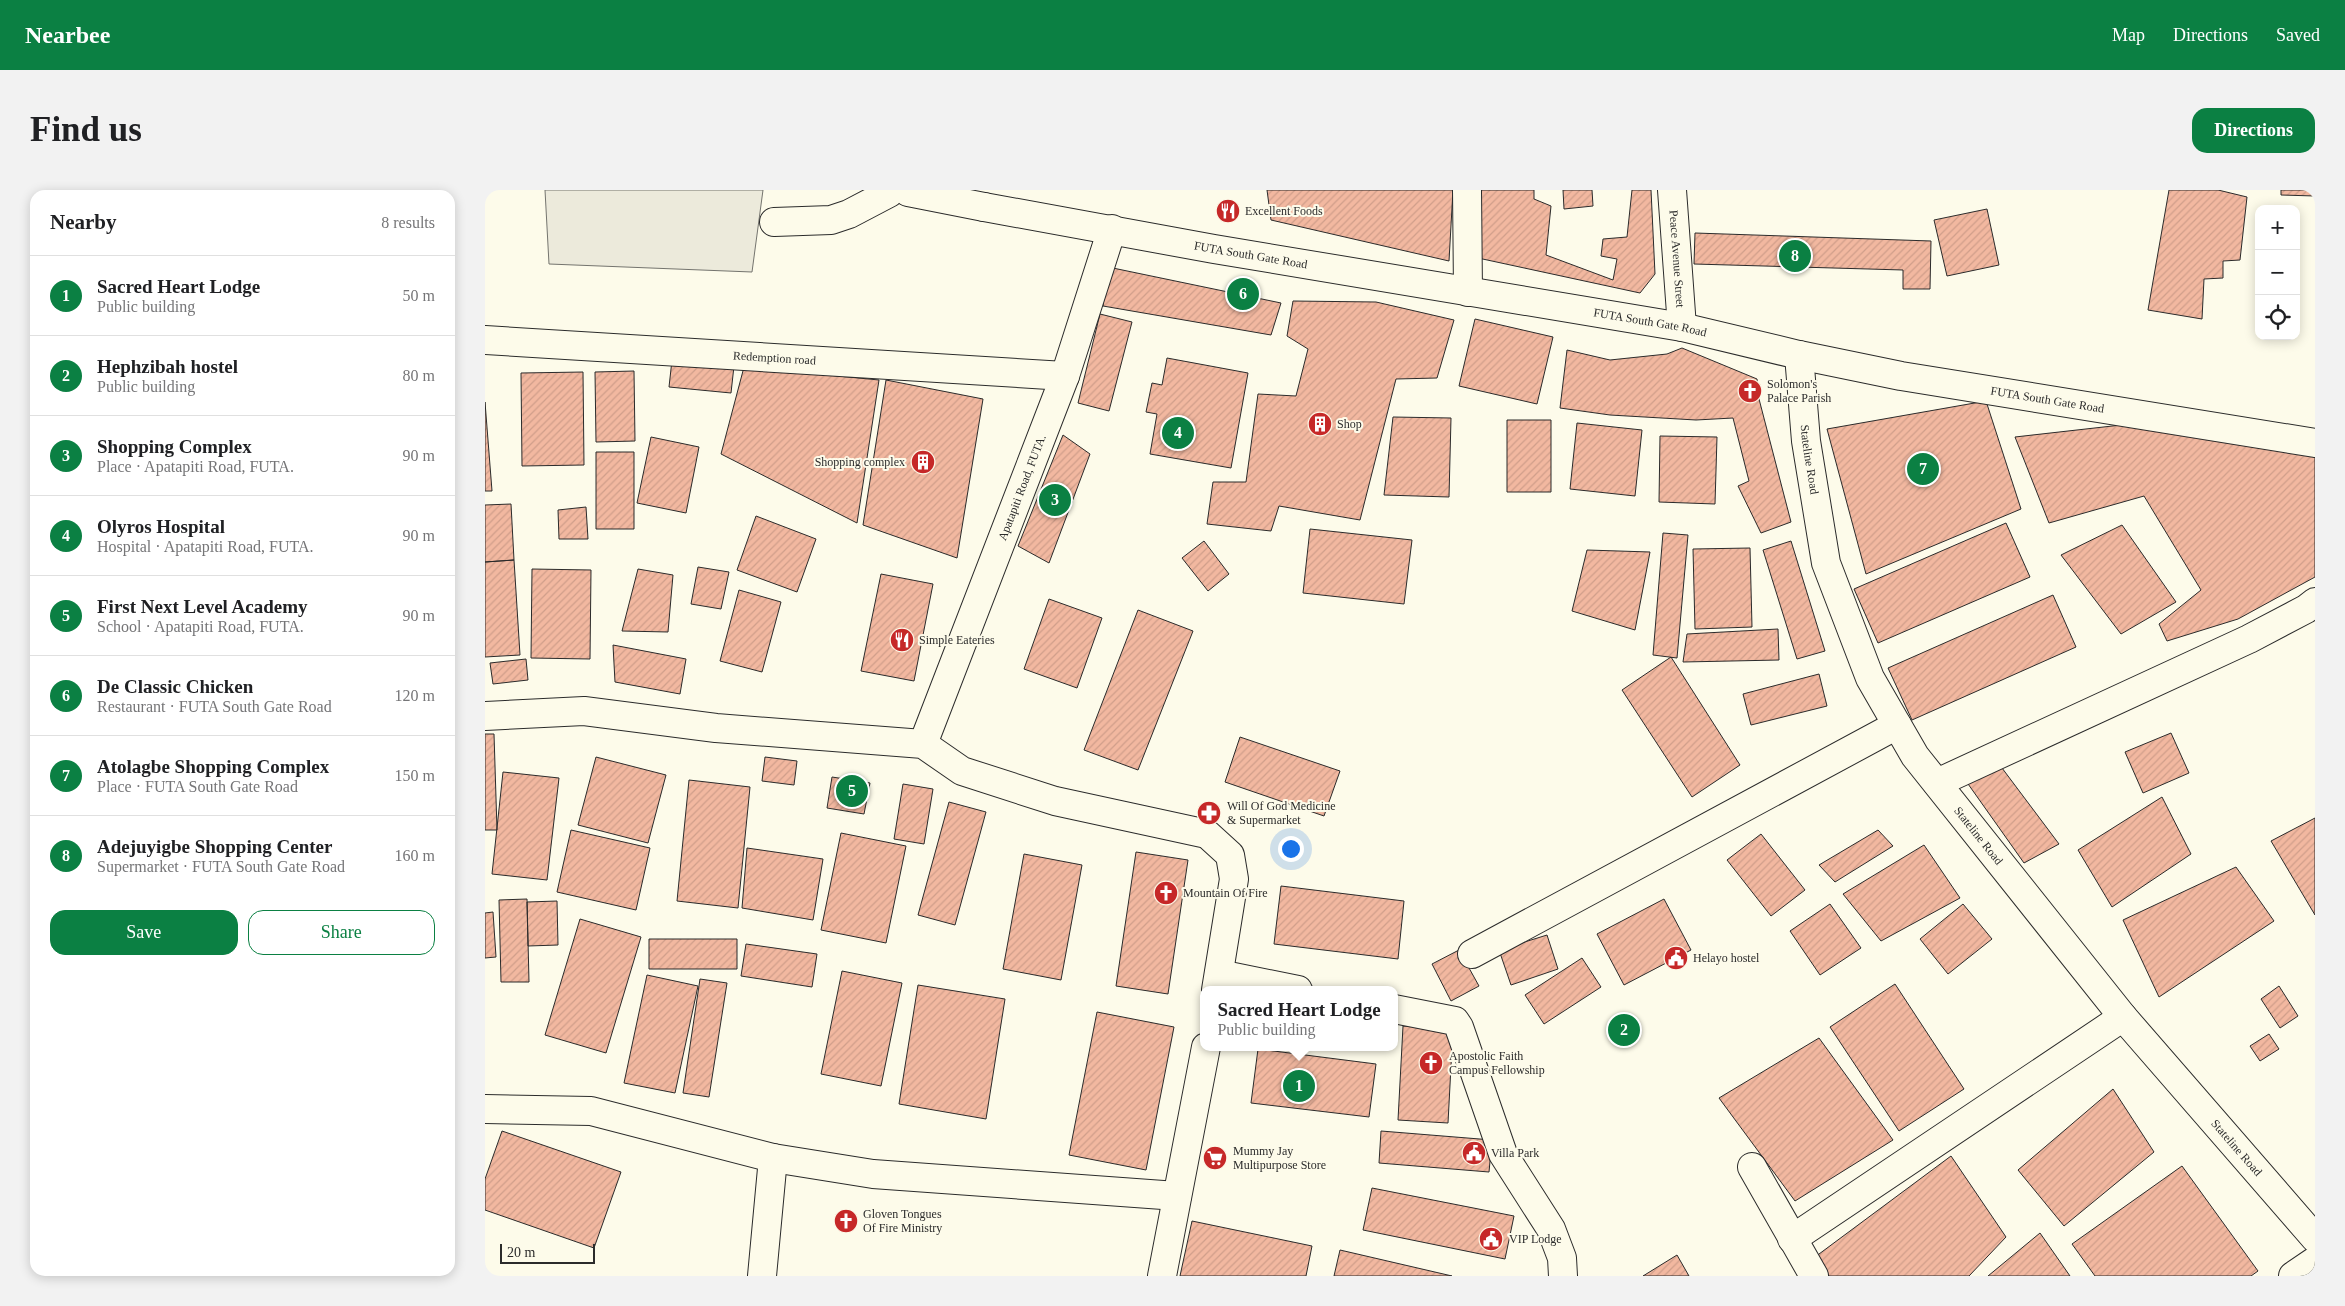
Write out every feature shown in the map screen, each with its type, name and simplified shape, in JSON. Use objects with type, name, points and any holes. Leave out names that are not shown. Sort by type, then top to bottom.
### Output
[{"type":"street","points":[[957,190],[984,207]]},
{"type":"street","points":[[1467,190],[1468,292]]},
{"type":"street","name":"Peace Avenue Street","points":[[1672,190],[1682,327]]},
{"type":"street","points":[[774,222],[831,220],[849,214],[898,191]]},
{"type":"street","name":"FUTA South Gate Road","points":[[898,191],[1215,249],[1682,327],[1799,355],[1901,376],[2315,444]]},
{"type":"street","name":"Apatapiti Road, FUTA.","points":[[923,744],[1065,376],[1111,229]]},
{"type":"street","name":"Redemption road","points":[[485,340],[1065,376]]},
{"type":"street","name":"Stateline Road","points":[[1799,355],[1806,441],[1826,564],[1870,678],[1915,756],[2123,1017],[2315,1238]]},
{"type":"street","points":[[1937,783],[2249,639],[2306,610],[2315,602]]},
{"type":"street","points":[[485,716],[584,711],[716,728],[923,744],[962,771],[1055,801],[1207,834],[1230,855],[1234,879],[1217,982],[1258,986]]},
{"type":"street","points":[[1472,954],[1897,725]]},
{"type":"street","points":[[1398,1010],[1455,1021],[1459,1027],[1503,1154],[1551,1229],[1562,1258],[1563,1276]]},
{"type":"street","points":[[1792,1238],[2123,1017]]},
{"type":"street","points":[[1162,1276],[1205,1051]]},
{"type":"street","points":[[485,1109],[591,1111],[773,1158],[873,1174],[1177,1196]]},
{"type":"street","points":[[762,1276],[773,1158]]},
{"type":"street","points":[[1752,1167],[1814,1276]]},
{"type":"street","points":[[2293,1276],[2315,1261]]},
{"type":"shaded area","points":[[545,190],[763,190],[752,272],[549,264]]},
{"type":"building","points":[[1267,190],[1453,190],[1449,261],[1271,220]]},
{"type":"building","points":[[1477,190],[1534,190],[1534,199],[1551,206],[1546,255],[1613,280],[1617,259],[1601,256],[1603,239],[1627,237],[1632,190],[1651,190],[1655,274],[1640,293],[1478,258]]},
{"type":"building","points":[[1563,190],[1592,190],[1593,206],[1564,209]]},
{"type":"building","points":[[2169,190],[2218,190],[2247,197],[2240,260],[2223,261],[2223,278],[2204,279],[2202,319],[2148,310]]},
{"type":"building","points":[[2281,190],[2315,190],[2315,196],[2281,195]]},
{"type":"building","points":[[1987,209],[1999,265],[1947,276],[1934,220]]},
{"type":"building","points":[[1695,233],[1931,241],[1930,289],[1903,289],[1903,270],[1694,264]]},
{"type":"building","points":[[1108,267],[1281,303],[1271,335],[1103,306]]},
{"type":"building","name":"Shop","points":[[1293,301],[1376,302],[1454,320],[1437,378],[1396,379],[1360,520],[1279,506],[1271,531],[1207,524],[1213,482],[1246,482],[1258,394],[1296,396],[1308,349],[1287,336]]},
{"type":"building","points":[[1100,314],[1132,322],[1109,411],[1078,403]]},
{"type":"building","points":[[1475,319],[1553,337],[1537,404],[1459,386]]},
{"type":"building","points":[[1682,348],[1757,379],[1759,399],[1791,522],[1761,533],[1738,486],[1749,481],[1733,418],[1696,420],[1610,415],[1560,408],[1567,350],[1610,360],[1667,354]]},
{"type":"building","points":[[1167,358],[1248,373],[1231,468],[1150,454],[1157,414],[1146,412],[1152,383],[1162,385]]},
{"type":"building","points":[[672,360],[734,366],[731,393],[669,387]]},
{"type":"building","points":[[744,367],[879,380],[857,523],[721,454]]},
{"type":"building","points":[[634,371],[635,441],[596,442],[595,372]]},
{"type":"building","points":[[583,372],[584,465],[522,466],[521,373]]},
{"type":"building","name":"Shopping complex","points":[[886,380],[983,399],[957,558],[863,525]]},
{"type":"building","points":[[1986,401],[2021,509],[1866,574],[1827,429]]},
{"type":"building","points":[[485,402],[492,491],[485,491]]},
{"type":"building","points":[[1393,417],[1451,418],[1449,497],[1384,495]]},
{"type":"building","points":[[1507,420],[1551,420],[1551,492],[1507,492]]},
{"type":"building","points":[[1577,423],[1642,430],[1635,496],[1570,489]]},
{"type":"building","points":[[2130,424],[2315,453],[2315,577],[2238,619],[2167,641],[2159,624],[2201,590],[2144,496],[2049,523],[2015,437]]},
{"type":"building","points":[[1063,435],[1090,454],[1049,563],[1018,546]]},
{"type":"building","points":[[1660,436],[1717,437],[1715,504],[1659,502]]},
{"type":"building","points":[[651,437],[699,447],[686,513],[637,503]]},
{"type":"building","points":[[596,452],[634,452],[634,529],[596,529]]},
{"type":"building","points":[[511,504],[514,560],[485,562],[485,505]]},
{"type":"building","points":[[586,507],[588,539],[559,539],[558,510]]},
{"type":"building","points":[[756,516],[816,539],[797,592],[737,570]]},
{"type":"building","points":[[2006,523],[2030,577],[1878,643],[1854,589]]},
{"type":"building","points":[[2122,525],[2176,602],[2121,634],[2061,555]]},
{"type":"building","points":[[1310,529],[1412,540],[1404,604],[1303,593]]},
{"type":"building","points":[[1663,533],[1688,535],[1677,658],[1653,655]]},
{"type":"building","points":[[1204,541],[1229,574],[1208,591],[1182,558]]},
{"type":"building","points":[[1791,541],[1825,651],[1797,659],[1763,550]]},
{"type":"building","points":[[1750,548],[1752,627],[1695,629],[1693,549]]},
{"type":"building","points":[[1587,550],[1650,552],[1635,630],[1572,611]]},
{"type":"building","points":[[514,560],[520,655],[485,657],[485,562]]},
{"type":"building","points":[[698,567],[729,572],[721,609],[691,604]]},
{"type":"building","points":[[532,569],[591,570],[590,659],[531,658]]},
{"type":"building","points":[[638,569],[673,575],[668,632],[622,631]]},
{"type":"building","points":[[881,574],[933,584],[914,681],[861,671]]},
{"type":"building","points":[[739,590],[781,602],[762,672],[720,661]]},
{"type":"building","points":[[2053,595],[2076,647],[1912,720],[1888,668]]},
{"type":"building","points":[[1049,599],[1102,618],[1077,688],[1024,669]]},
{"type":"building","points":[[1138,610],[1193,631],[1138,770],[1084,750]]},
{"type":"building","points":[[1778,629],[1779,660],[1683,662],[1687,634]]},
{"type":"building","points":[[613,645],[686,659],[680,694],[615,682]]},
{"type":"building","points":[[1671,657],[1740,765],[1692,797],[1622,690]]},
{"type":"building","points":[[526,659],[528,680],[493,684],[490,663]]},
{"type":"building","points":[[1819,674],[1827,706],[1751,725],[1743,694]]},
{"type":"building","points":[[2171,733],[2189,773],[2143,793],[2125,752]]},
{"type":"building","points":[[485,734],[494,734],[497,830],[485,830]]},
{"type":"building","points":[[1240,737],[1340,771],[1324,816],[1225,782]]},
{"type":"building","points":[[596,757],[666,775],[648,843],[578,825]]},
{"type":"building","points":[[765,757],[797,761],[794,785],[762,781]]},
{"type":"building","points":[[1996,760],[2059,844],[2024,863],[1961,774]]},
{"type":"building","points":[[503,772],[559,778],[547,880],[492,874]]},
{"type":"building","points":[[832,777],[870,783],[864,814],[827,808]]},
{"type":"building","points":[[689,780],[750,787],[738,908],[677,901]]},
{"type":"building","points":[[903,784],[933,789],[924,844],[894,839]]},
{"type":"building","points":[[2162,797],[2191,854],[2112,907],[2078,850]]},
{"type":"building","points":[[949,802],[986,812],[955,925],[918,915]]},
{"type":"building","points":[[2315,818],[2315,915],[2271,841]]},
{"type":"building","points":[[571,830],[650,848],[636,910],[557,892]]},
{"type":"building","points":[[1878,830],[1893,846],[1835,882],[1819,865]]},
{"type":"building","points":[[841,833],[906,846],[886,943],[821,930]]},
{"type":"building","points":[[1761,834],[1805,890],[1771,916],[1727,860]]},
{"type":"building","points":[[1924,845],[1960,898],[1881,941],[1843,894]]},
{"type":"building","points":[[747,848],[823,859],[813,920],[742,908]]},
{"type":"building","points":[[1136,852],[1188,860],[1168,994],[1116,986]]},
{"type":"building","points":[[1024,854],[1082,865],[1061,980],[1003,969]]},
{"type":"building","points":[[2236,867],[2274,921],[2159,997],[2123,920]]},
{"type":"building","points":[[1281,886],[1404,901],[1398,959],[1274,944]]},
{"type":"building","points":[[527,899],[529,982],[501,982],[499,900]]},
{"type":"building","points":[[1664,899],[1691,950],[1624,985],[1597,934]]},
{"type":"building","points":[[557,901],[558,945],[528,946],[527,902]]},
{"type":"building","points":[[1830,904],[1861,948],[1820,975],[1790,931]]},
{"type":"building","points":[[1963,904],[1992,939],[1948,974],[1920,939]]},
{"type":"building","points":[[493,912],[496,957],[485,958],[485,913]]},
{"type":"building","points":[[580,919],[641,937],[606,1053],[545,1035]]},
{"type":"building","points":[[1547,935],[1558,969],[1511,985],[1499,950]]},
{"type":"building","points":[[649,939],[737,939],[737,969],[649,969]]},
{"type":"building","points":[[746,944],[817,954],[812,987],[741,976]]},
{"type":"building","points":[[1459,950],[1479,986],[1451,1001],[1432,964]]},
{"type":"building","points":[[1582,958],[1601,987],[1544,1024],[1525,995]]},
{"type":"building","points":[[842,971],[902,983],[881,1086],[821,1074]]},
{"type":"building","points":[[647,975],[698,986],[675,1093],[624,1083]]},
{"type":"building","points":[[700,979],[727,983],[709,1097],[683,1093]]},
{"type":"building","points":[[1895,984],[1964,1089],[1899,1131],[1830,1027]]},
{"type":"building","points":[[918,985],[1005,999],[986,1119],[899,1104]]},
{"type":"building","points":[[2279,986],[2298,1016],[2280,1028],[2261,999]]},
{"type":"building","points":[[1097,1012],[1174,1027],[1146,1170],[1069,1155]]},
{"type":"building","points":[[1403,1026],[1453,1028],[1448,1123],[1398,1120]]},
{"type":"building","points":[[2269,1034],[2279,1049],[2260,1061],[2250,1046]]},
{"type":"building","points":[[1819,1038],[1893,1140],[1795,1201],[1719,1098]]},
{"type":"building","points":[[1258,1051],[1274,1051],[1376,1064],[1369,1117],[1251,1103]]},
{"type":"building","points":[[2113,1089],[2154,1152],[2064,1226],[2018,1170]]},
{"type":"building","points":[[502,1131],[621,1172],[594,1248],[485,1210],[485,1179]]},
{"type":"building","points":[[1381,1131],[1492,1140],[1489,1172],[1379,1163]]},
{"type":"building","points":[[1951,1156],[2006,1237],[1969,1276],[1829,1276],[1815,1257]]},
{"type":"building","points":[[2182,1166],[2258,1271],[2251,1276],[2095,1276],[2072,1244]]},
{"type":"building","points":[[1372,1188],[1514,1216],[1505,1259],[1363,1230]]},
{"type":"building","points":[[1192,1221],[1312,1246],[1306,1276],[1180,1276]]},
{"type":"building","points":[[2040,1233],[2070,1276],[1988,1276]]},
{"type":"building","points":[[1340,1250],[1452,1276],[1334,1276]]},
{"type":"building","points":[[1677,1255],[1689,1276],[1643,1276]]},
{"type":"place","name":"Excellent Foods","points":[[1228,211]]},
{"type":"place","name":"Adejuyigbe Shopping Center","points":[[1795,256]]},
{"type":"place","name":"De Classic Chicken","points":[[1243,294]]},
{"type":"place","name":"Solomon's Palace Parish","points":[[1750,391]]},
{"type":"place","name":"Shop","points":[[1320,424]]},
{"type":"place","name":"Olyros Hospital","points":[[1178,433]]},
{"type":"place","name":"Shopping complex","points":[[923,462]]},
{"type":"place","name":"Atolagbe Shopping Complex","points":[[1923,469]]},
{"type":"place","name":"Shopping Complex","points":[[1055,500]]},
{"type":"place","name":"Simple Eateries","points":[[902,640]]},
{"type":"place","name":"First Next Level Academy","points":[[852,791]]},
{"type":"place","name":"Will Of God Medicine & Supermarket","points":[[1209,813]]},
{"type":"place","name":"Mountain Of Fire","points":[[1166,893]]},
{"type":"place","name":"Helayo hostel","points":[[1676,958]]},
{"type":"place","name":"Hephzibah hostel","points":[[1624,1030]]},
{"type":"place","name":"Apostolic Faith Campus Fellowship","points":[[1431,1063]]},
{"type":"place","name":"Sacred Heart Lodge","points":[[1299,1086]]},
{"type":"place","name":"Villa Park","points":[[1474,1153]]},
{"type":"place","name":"Mummy Jay Multipurpose Store","points":[[1215,1158]]},
{"type":"place","name":"Gloven Tongues Of Fire Ministry","points":[[846,1221]]},
{"type":"place","name":"VIP Lodge","points":[[1491,1239]]}]
